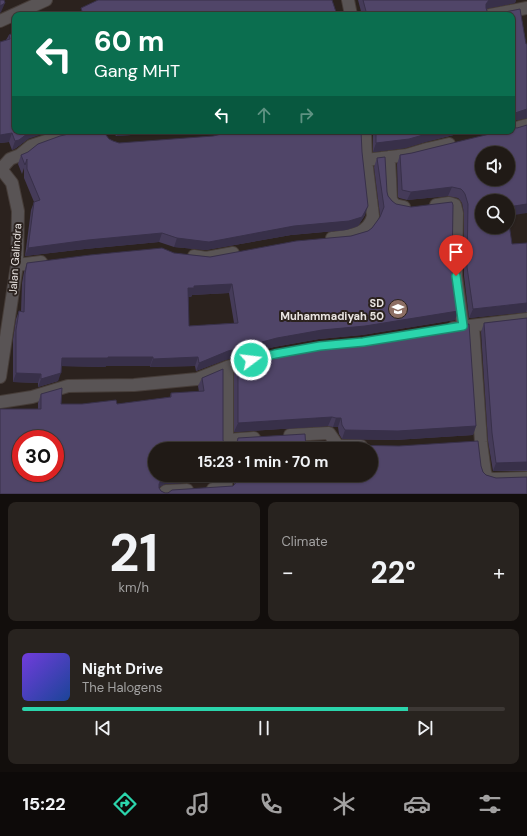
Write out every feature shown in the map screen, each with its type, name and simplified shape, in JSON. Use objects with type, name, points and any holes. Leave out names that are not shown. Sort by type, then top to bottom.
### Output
[{"type":"street","points":[[20,12],[46,0]]},
{"type":"street","points":[[348,0],[350,12]]},
{"type":"street","points":[[506,12],[527,8]]},
{"type":"street","points":[[0,21],[12,16]]},
{"type":"street","points":[[515,128],[527,125]]},
{"type":"street","points":[[1,169],[10,158],[20,154],[31,146],[70,134]]},
{"type":"street","points":[[324,239],[347,237],[363,232],[373,216],[366,160],[365,134]]},
{"type":"street","points":[[366,160],[407,155],[457,142]]},
{"type":"street","points":[[389,157],[391,200],[395,205],[407,208],[414,207]]},
{"type":"street","name":"Jalan Galindra","points":[[0,377],[17,265],[18,211],[12,183],[1,169]]},
{"type":"street","points":[[428,206],[449,203],[455,206],[457,213],[456,276],[468,326],[477,442],[487,478],[527,478]]},
{"type":"street","points":[[186,256],[206,258],[245,251]]},
{"type":"street","points":[[17,265],[55,260]]},
{"type":"street","points":[[441,330],[527,319]]},
{"type":"street","points":[[0,402],[32,398],[68,386],[134,385],[197,379],[227,367],[268,356]]},
{"type":"street","points":[[227,367],[227,442]]},
{"type":"street","points":[[282,436],[329,433],[335,442]]},
{"type":"street","points":[[238,442],[267,437]]},
{"type":"street","points":[[163,494],[166,492],[200,489],[226,491]]},
{"type":"building","points":[[0,0],[4,0],[5,3],[0,6]]},
{"type":"building","points":[[98,0],[332,0],[336,12],[80,12],[82,11],[81,8]]},
{"type":"building","points":[[363,0],[489,0],[486,4],[488,12],[366,12]]},
{"type":"building","points":[[520,9],[527,44],[527,109],[515,113],[515,12],[505,12]]},
{"type":"building","points":[[12,34],[12,133],[0,135],[0,42],[10,39],[9,35]]},
{"type":"building","points":[[527,125],[527,204],[515,206],[515,194],[475,194],[475,234],[511,234],[512,244],[527,243],[527,303],[473,309],[467,267],[468,204],[465,194],[461,189],[452,187],[411,192],[402,190],[400,155],[490,134],[515,134],[515,128]]},
{"type":"building","points":[[12,134],[27,134],[19,140],[15,141]]},
{"type":"building","points":[[68,134],[105,134],[109,139],[119,143],[213,136],[222,134],[361,134],[368,206],[362,217],[349,221],[294,226],[209,242],[177,238],[162,233],[88,240],[28,248],[34,202],[40,200],[27,169],[27,159],[25,165],[21,155],[28,152],[38,144]]},
{"type":"building","points":[[376,134],[426,134],[409,139],[376,143]]},
{"type":"building","points":[[385,157],[387,192],[388,196],[396,204],[411,207],[452,202],[452,268],[458,311],[365,326],[322,330],[277,338],[228,351],[199,363],[198,357],[153,359],[153,357],[62,358],[61,373],[41,379],[41,374],[16,373],[16,330],[19,311],[24,312],[25,274],[27,263],[162,248],[174,253],[210,257],[296,241],[351,236],[368,231],[380,217],[384,207],[377,158]],"holes":[[[232,284],[238,323],[189,326],[188,288],[194,288],[194,286]]]},
{"type":"building","points":[[527,318],[527,462],[496,463],[492,433],[484,323]]},
{"type":"building","points":[[469,324],[476,426],[398,431],[345,430],[342,425],[341,418],[332,417],[238,423],[238,364],[280,353],[324,345],[367,341]]},
{"type":"building","points":[[223,369],[224,442],[148,442],[148,482],[160,482],[159,488],[165,493],[172,490],[233,486],[236,482],[378,482],[378,446],[399,446],[478,441],[483,472],[486,475],[496,478],[527,477],[527,494],[0,494],[0,409],[41,409],[41,394],[62,388],[61,404],[82,404],[116,400],[117,404],[171,397],[171,393],[204,391],[202,378]]},
{"type":"building","points":[[305,434],[306,442],[237,442],[238,438]]},
{"type":"place","name":"SD Muhammadiyah 50","points":[[398,309]]},
{"type":"route","points":[[251,360],[320,346],[363,342],[463,326],[456,276]]}]
